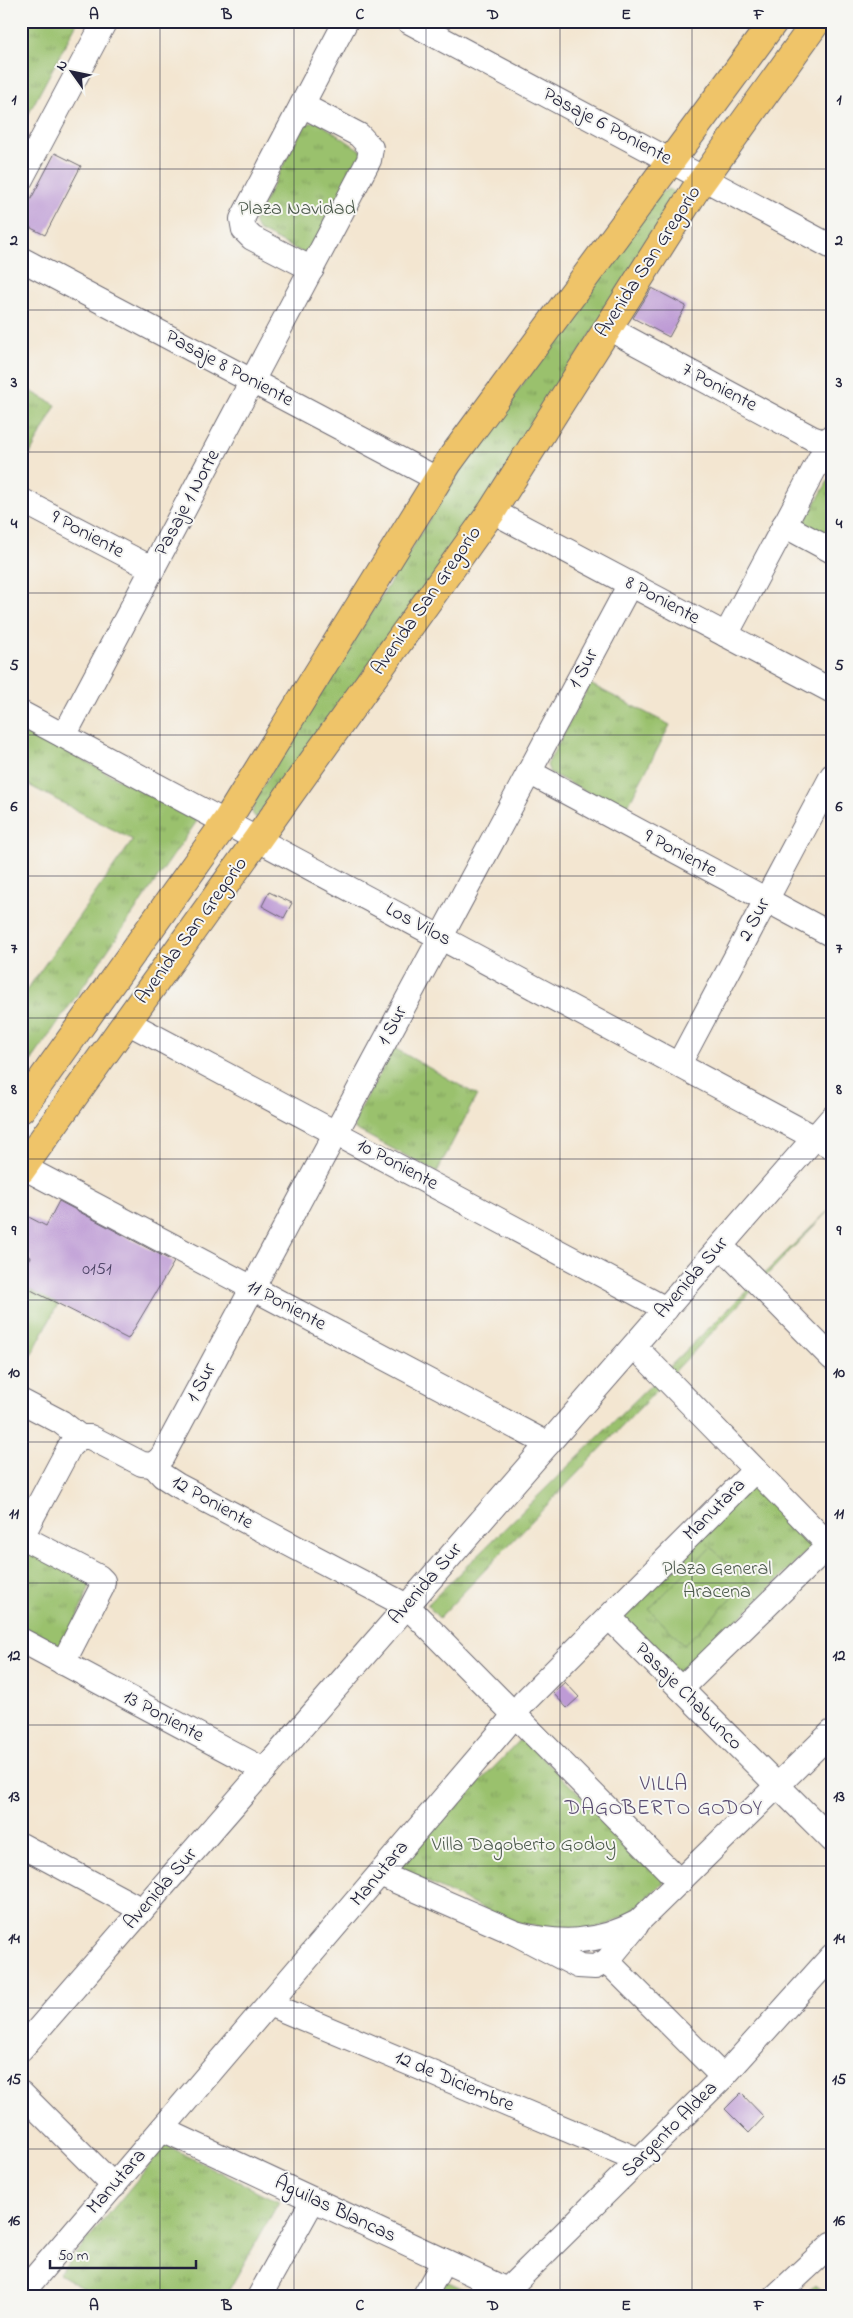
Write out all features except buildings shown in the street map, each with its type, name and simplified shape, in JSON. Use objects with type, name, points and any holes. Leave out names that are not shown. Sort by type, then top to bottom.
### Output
[{"type":"main road","name":"Avenida San Gregorio","points":[[23,1101],[226,822],[437,480],[774,21]]},
{"type":"main road","name":"Avenida San Gregorio","points":[[22,1169],[492,511],[703,179],[817,21]]},
{"type":"street","points":[[21,179],[105,21]]},
{"type":"street","points":[[312,269],[246,234],[242,224],[243,214],[346,21]]},
{"type":"street","name":"Pasaje 6 Poniente","points":[[408,21],[832,247]]},
{"type":"street","name":"Pasaje 1 Norte","points":[[64,736],[369,160],[372,151],[370,145],[359,135],[302,105]]},
{"type":"street","name":"Pasaje 8 Poniente","points":[[21,259],[437,480]]},
{"type":"street","name":"7 Poniente","points":[[608,328],[812,438],[830,442]]},
{"type":"street","points":[[726,635],[830,442]]},
{"type":"street","name":"9 Poniente","points":[[21,500],[153,570]]},
{"type":"street","name":"8 Poniente","points":[[492,511],[832,691]]},
{"type":"street","points":[[784,526],[832,552]]},
{"type":"street","name":"1 Sur","points":[[153,1465],[162,1457],[630,584]]},
{"type":"street","name":"Los Vilos","points":[[21,713],[823,1142]]},
{"type":"street","name":"9 Poniente","points":[[529,772],[832,935]]},
{"type":"street","name":"2 Sur","points":[[679,1064],[832,776]]},
{"type":"street","name":"10 Poniente","points":[[127,1022],[666,1308]]},
{"type":"street","name":"Avenida Sur","points":[[21,2049],[666,1308],[721,1246],[823,1142],[832,1118]]},
{"type":"street","name":"11 Poniente","points":[[22,1169],[253,1288],[548,1444]]},
{"type":"street","points":[[721,1246],[832,1358]]},
{"type":"street","points":[[634,1346],[755,1470],[830,1543],[680,1689]]},
{"type":"street","name":"12 Poniente","points":[[21,1401],[61,1422],[80,1437],[90,1437],[142,1464],[153,1465],[163,1476],[177,1485],[407,1606],[680,1882]]},
{"type":"street","points":[[63,1663],[103,1582],[99,1577],[22,1537],[70,1446],[80,1437]]},
{"type":"street","name":"Manutara","points":[[21,2294],[380,1874],[524,1702],[755,1470]]},
{"type":"street","name":"Pasaje Chabunco","points":[[608,1617],[832,1840]]},
{"type":"street","name":"13 Poniente","points":[[21,1640],[264,1770]]},
{"type":"street","points":[[380,1874],[515,1932],[578,1966],[595,1967],[607,1961],[622,1946],[638,1922],[832,1732]]},
{"type":"street","points":[[21,1845],[142,1910]]},
{"type":"street","points":[[515,1932],[563,1942],[594,1939],[622,1931],[638,1922]]},
{"type":"street","points":[[607,1961],[723,2077]]},
{"type":"street","name":"Sargento Aldea","points":[[504,2294],[723,2077],[830,1963]]},
{"type":"street","name":"12 de Diciembre","points":[[269,2004],[639,2160]]},
{"type":"street","points":[[21,2093],[114,2186]]},
{"type":"street","name":"Águilas Blancas","points":[[162,2129],[444,2261],[504,2294]]},
{"type":"street","points":[[259,2297],[313,2200]]},
{"type":"street","points":[[775,2297],[832,2244]]},
{"type":"street","points":[[424,2297],[444,2261]]},
{"type":"green space","points":[[21,21],[78,21],[21,128]]},
{"type":"green space","name":"Plaza Navidad","points":[[317,121],[363,152],[309,256],[258,230],[254,222],[304,125]]},
{"type":"green space","points":[[669,189],[678,194],[481,511],[256,818],[252,813],[257,796],[454,480],[660,193]]},
{"type":"green space","points":[[21,386],[56,405],[21,471]]},
{"type":"green space","points":[[832,474],[832,562],[793,542]]},
{"type":"green space","points":[[590,684],[670,725],[625,811],[550,773],[547,765]]},
{"type":"green space","points":[[21,727],[197,821],[21,1076],[21,998],[133,840],[21,781]]},
{"type":"green space","points":[[394,1048],[477,1095],[437,1172],[355,1129],[354,1121]]},
{"type":"green space","points":[[832,1207],[439,1618],[427,1605]]},
{"type":"green space","points":[[21,1285],[58,1304],[21,1375]]},
{"type":"green space","name":"Plaza General Aracena","points":[[753,1485],[814,1544],[680,1678],[619,1617]]},
{"type":"green space","points":[[711,1547],[747,1583],[684,1645],[649,1609]]},
{"type":"green space","points":[[27,1551],[93,1578],[65,1648],[54,1652],[21,1634],[21,1562]]},
{"type":"green space","name":"Villa Dagoberto Godoy","points":[[522,1738],[666,1880],[631,1913],[610,1924],[573,1933],[520,1923],[490,1912],[398,1868]]},
{"type":"green space","points":[[166,2145],[279,2202],[225,2297],[98,2297],[59,2274]]},
{"type":"green space","points":[[442,2279],[481,2297],[432,2297]]},
{"type":"green space","points":[[815,2284],[828,2297],[802,2297]]},
{"type":"district","name":"VILLA DAGOBERTO GODOY","points":[[664,1797]]}]
